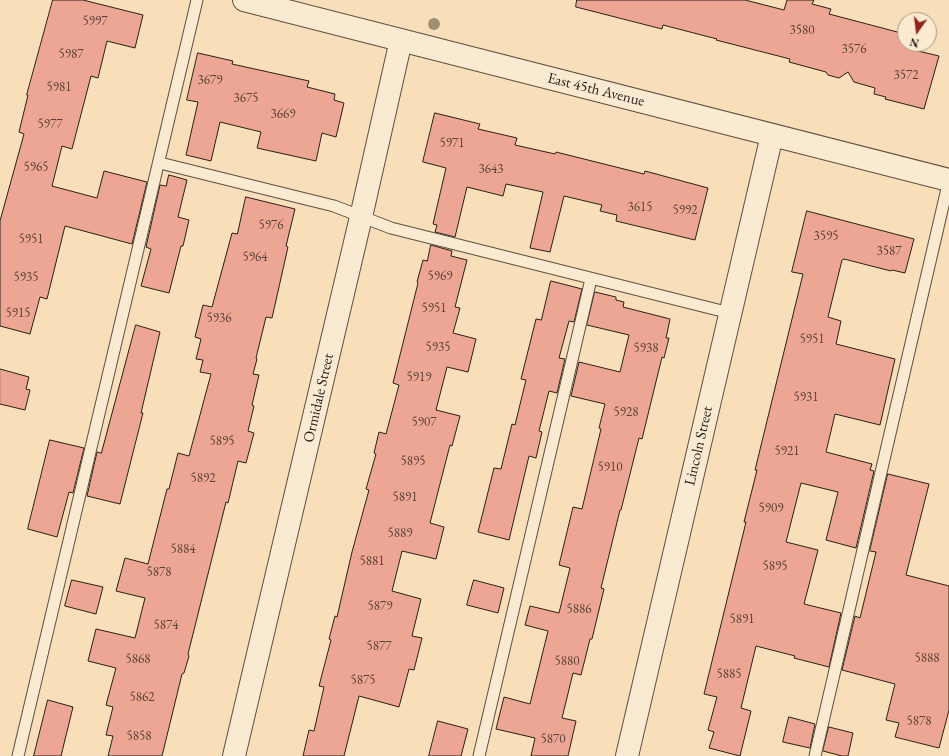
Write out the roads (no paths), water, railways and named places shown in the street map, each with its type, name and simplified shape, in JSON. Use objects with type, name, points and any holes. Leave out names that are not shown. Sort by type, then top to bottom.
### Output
[{"type":"street","name":"East 45th Avenue","points":[[244,0],[949,180]]},
{"type":"street","name":"Ormidale Street","points":[[234,756],[401,40]]},
{"type":"street","name":"Lincoln Street","points":[[627,756],[772,135]]},
{"type":"lane","points":[[18,756],[198,0]]},
{"type":"lane","points":[[160,163],[334,206],[391,228],[730,313]]},
{"type":"lane","points":[[816,756],[949,180]]},
{"type":"lane","points":[[480,756],[591,278]]}]
